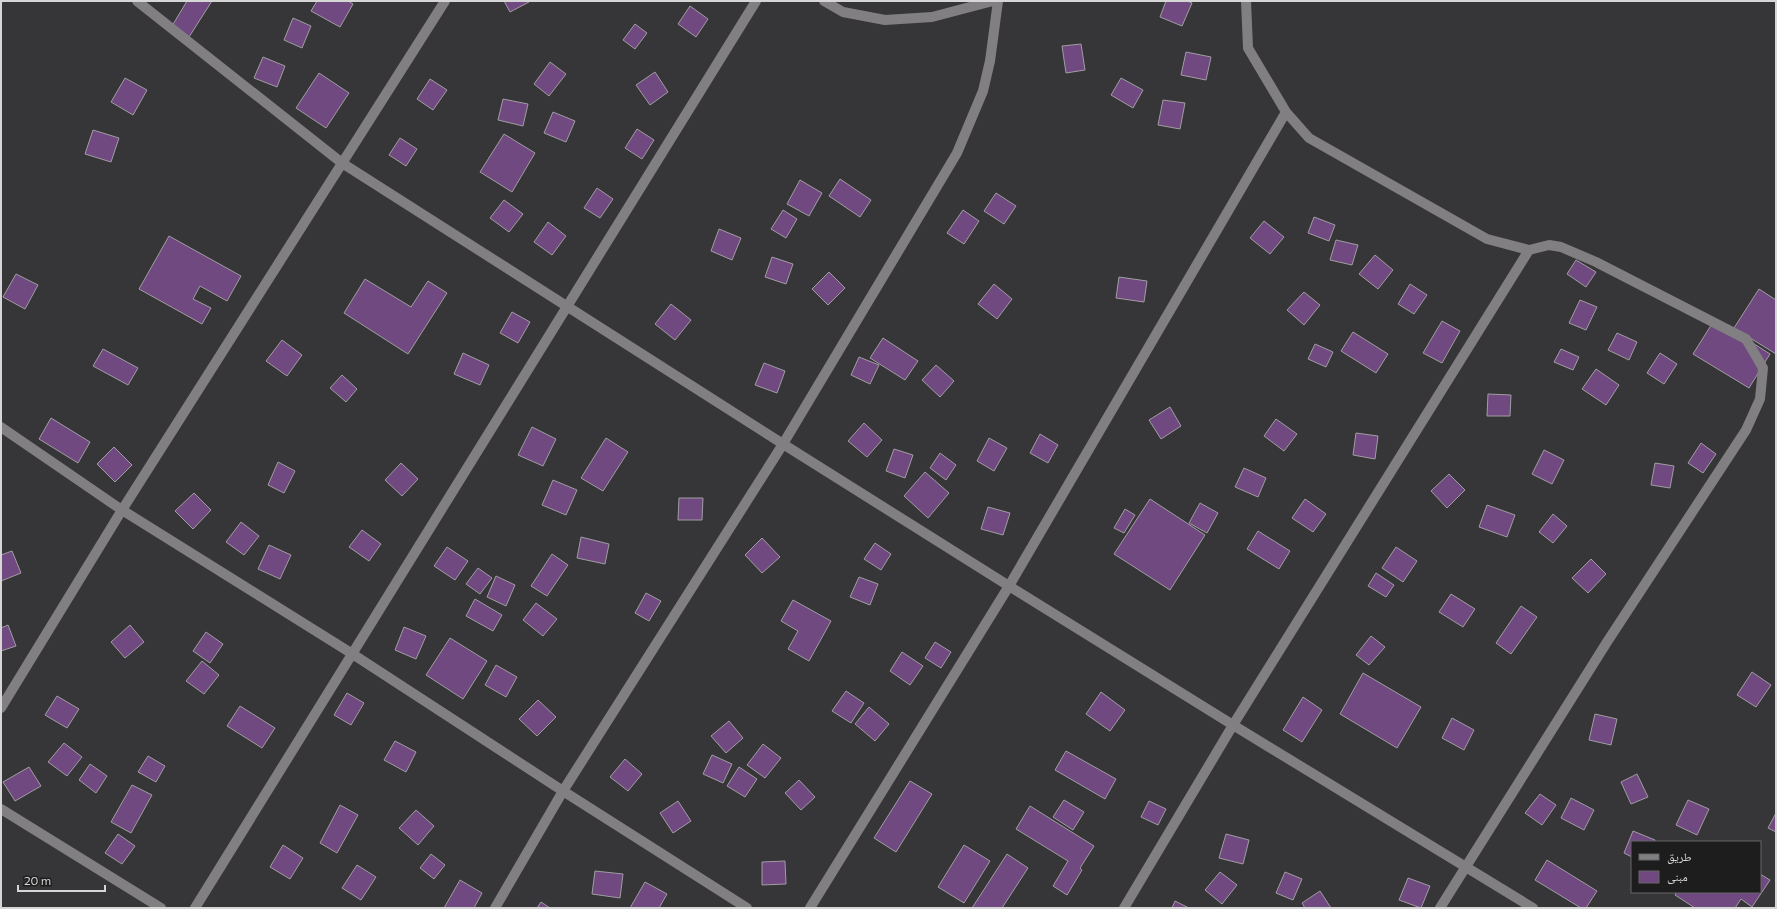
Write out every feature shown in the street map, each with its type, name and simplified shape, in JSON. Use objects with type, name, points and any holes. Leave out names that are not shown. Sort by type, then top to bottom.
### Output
[{"type":"street","points":[[137,1],[342,164],[1009,586],[1533,908]]},
{"type":"street","points":[[1,708],[122,510],[445,1]]},
{"type":"street","points":[[194,908],[756,1]]},
{"type":"street","points":[[824,1],[843,12],[885,20],[932,17],[993,1]]},
{"type":"street","points":[[495,908],[563,791],[783,444],[957,153],[983,91],[990,61],[998,1]]},
{"type":"street","points":[[1246,1],[1248,48],[1286,112],[1309,138],[1487,239],[1529,250],[1549,245],[1561,247],[1596,262],[1746,339],[1763,368],[1760,399],[1746,430],[1607,642],[1440,908]]},
{"type":"street","points":[[810,908],[1009,586],[1286,112]]},
{"type":"street","points":[[1124,908],[1233,725],[1529,250]]},
{"type":"street","points":[[1,427],[122,510],[351,653],[563,791],[747,908]]},
{"type":"street","points":[[1,809],[161,908]]},
{"type":"building","points":[[187,1],[212,1],[189,37],[172,26]]},
{"type":"building","points":[[317,1],[348,1],[353,4],[340,27],[311,11]]},
{"type":"building","points":[[504,1],[529,1],[529,2],[510,12]]},
{"type":"building","points":[[1166,1],[1187,1],[1192,3],[1182,26],[1160,17]]},
{"type":"building","points":[[690,6],[708,19],[696,37],[678,24]]},
{"type":"building","points":[[293,18],[311,26],[302,48],[284,40]]},
{"type":"building","points":[[635,24],[647,33],[635,49],[623,40]]},
{"type":"building","points":[[1081,44],[1085,70],[1066,73],[1062,46]]},
{"type":"building","points":[[1186,52],[1211,57],[1206,80],[1181,75]]},
{"type":"building","points":[[263,57],[285,66],[277,87],[254,78]]},
{"type":"building","points":[[550,62],[566,74],[549,96],[534,84]]},
{"type":"building","points":[[655,72],[668,92],[650,105],[636,85]]},
{"type":"building","points":[[319,73],[349,93],[326,128],[296,108]]},
{"type":"building","points":[[125,78],[147,90],[133,115],[111,102]]},
{"type":"building","points":[[1121,78],[1143,90],[1133,108],[1111,95]]},
{"type":"building","points":[[430,79],[447,90],[433,110],[417,99]]},
{"type":"building","points":[[503,99],[528,104],[523,126],[498,120]]},
{"type":"building","points":[[1163,100],[1185,103],[1180,129],[1158,125]]},
{"type":"building","points":[[553,112],[575,121],[566,142],[544,133]]},
{"type":"building","points":[[637,129],[654,140],[642,159],[625,148]]},
{"type":"building","points":[[93,130],[119,138],[111,162],[85,154]]},
{"type":"building","points":[[504,134],[535,153],[512,192],[480,172]]},
{"type":"building","points":[[400,138],[417,149],[406,166],[389,155]]},
{"type":"building","points":[[840,179],[871,200],[860,217],[829,196]]},
{"type":"building","points":[[800,180],[822,193],[809,216],[787,204]]},
{"type":"building","points":[[597,188],[613,199],[600,218],[584,208]]},
{"type":"building","points":[[996,193],[1016,206],[1004,224],[984,211]]},
{"type":"building","points":[[504,200],[523,214],[509,232],[490,218]]},
{"type":"building","points":[[783,210],[797,219],[786,238],[771,229]]},
{"type":"building","points":[[963,210],[979,221],[964,244],[947,233]]},
{"type":"building","points":[[1314,217],[1335,225],[1329,241],[1308,233]]},
{"type":"building","points":[[1264,221],[1284,237],[1270,254],[1250,238]]},
{"type":"building","points":[[548,222],[566,236],[552,255],[534,242]]},
{"type":"building","points":[[719,229],[741,238],[732,260],[711,251]]},
{"type":"building","points":[[169,236],[241,276],[227,301],[200,286],[193,299],[211,308],[202,324],[139,289]]},
{"type":"building","points":[[1336,240],[1358,245],[1352,265],[1330,260]]},
{"type":"building","points":[[1375,255],[1393,270],[1378,289],[1359,274]]},
{"type":"building","points":[[772,257],[793,264],[786,284],[765,277]]},
{"type":"building","points":[[1576,260],[1596,272],[1586,287],[1567,274]]},
{"type":"building","points":[[829,272],[845,288],[828,305],[812,289]]},
{"type":"building","points":[[16,274],[38,285],[25,309],[3,297]]},
{"type":"building","points":[[1119,277],[1147,281],[1144,302],[1116,298]]},
{"type":"building","points":[[365,279],[411,307],[428,281],[447,293],[408,354],[344,313]]},
{"type":"building","points":[[994,284],[1012,299],[997,319],[978,304]]},
{"type":"building","points":[[1410,284],[1427,295],[1414,314],[1398,304]]},
{"type":"building","points":[[1759,289],[1776,300],[1776,354],[1734,328]]},
{"type":"building","points":[[1304,292],[1320,305],[1304,325],[1287,310]]},
{"type":"building","points":[[1580,300],[1597,307],[1586,330],[1569,323]]},
{"type":"building","points":[[671,304],[691,320],[675,340],[655,324]]},
{"type":"building","points":[[512,312],[530,322],[518,343],[500,333]]},
{"type":"building","points":[[1715,319],[1770,354],[1749,388],[1693,354]]},
{"type":"building","points":[[1442,321],[1460,331],[1442,363],[1423,353]]},
{"type":"building","points":[[1353,332],[1388,354],[1376,373],[1341,351]]},
{"type":"building","points":[[1617,333],[1637,342],[1629,360],[1608,350]]},
{"type":"building","points":[[883,338],[918,361],[905,380],[870,358]]},
{"type":"building","points":[[282,340],[302,355],[287,376],[266,361]]},
{"type":"building","points":[[1315,344],[1333,352],[1326,367],[1308,359]]},
{"type":"building","points":[[103,349],[138,368],[128,385],[93,366]]},
{"type":"building","points":[[1561,349],[1579,357],[1573,370],[1554,362]]},
{"type":"building","points":[[463,353],[489,365],[480,385],[454,374]]},
{"type":"building","points":[[1660,353],[1677,364],[1664,384],[1647,373]]},
{"type":"building","points":[[859,357],[879,365],[870,384],[851,375]]},
{"type":"building","points":[[764,363],[785,371],[777,393],[755,385]]},
{"type":"building","points":[[936,365],[954,381],[940,397],[922,380]]},
{"type":"building","points":[[1596,369],[1619,385],[1606,405],[1582,389]]},
{"type":"building","points":[[342,375],[357,389],[346,402],[330,388]]},
{"type":"building","points":[[1488,394],[1511,395],[1510,416],[1487,416]]},
{"type":"building","points":[[1170,407],[1181,426],[1161,439],[1149,420]]},
{"type":"building","points":[[51,418],[90,442],[78,463],[39,439]]},
{"type":"building","points":[[1276,419],[1297,434],[1284,451],[1264,436]]},
{"type":"building","points":[[864,423],[882,440],[867,457],[848,441]]},
{"type":"building","points":[[532,427],[556,439],[543,466],[518,455]]},
{"type":"building","points":[[1356,433],[1378,436],[1375,459],[1353,455]]},
{"type":"building","points":[[1040,434],[1058,445],[1048,463],[1030,453]]},
{"type":"building","points":[[606,438],[628,452],[603,491],[581,478]]},
{"type":"building","points":[[989,438],[1007,448],[994,471],[977,461]]},
{"type":"building","points":[[1701,443],[1716,454],[1703,473],[1688,463]]},
{"type":"building","points":[[114,447],[132,465],[115,482],[97,464]]},
{"type":"building","points":[[894,449],[913,455],[905,478],[886,471]]},
{"type":"building","points":[[1544,450],[1564,460],[1552,484],[1532,474]]},
{"type":"building","points":[[940,453],[956,465],[946,480],[930,468]]},
{"type":"building","points":[[278,462],[295,471],[284,493],[268,485]]},
{"type":"building","points":[[401,463],[418,479],[402,496],[385,480]]},
{"type":"building","points":[[1655,463],[1674,466],[1670,488],[1651,485]]},
{"type":"building","points":[[1244,468],[1266,478],[1258,497],[1235,487]]},
{"type":"building","points":[[925,472],[949,493],[928,518],[904,496]]},
{"type":"building","points":[[1449,474],[1465,490],[1447,508],[1431,491]]},
{"type":"building","points":[[553,480],[577,490],[566,515],[542,505]]},
{"type":"building","points":[[194,493],[211,510],[193,529],[175,511]]},
{"type":"building","points":[[679,498],[703,498],[702,520],[678,520]]},
{"type":"building","points":[[1150,499],[1205,535],[1170,590],[1114,554]]},
{"type":"building","points":[[1305,499],[1326,514],[1313,532],[1292,518]]},
{"type":"building","points":[[1200,503],[1218,513],[1207,533],[1189,523]]},
{"type":"building","points":[[1487,505],[1515,515],[1507,537],[1479,527]]},
{"type":"building","points":[[988,507],[1010,513],[1003,535],[981,529]]},
{"type":"building","points":[[1125,509],[1135,515],[1124,533],[1114,528]]},
{"type":"building","points":[[1553,514],[1567,526],[1553,543],[1539,532]]},
{"type":"building","points":[[241,522],[259,536],[244,555],[226,542]]},
{"type":"building","points":[[362,530],[381,544],[369,561],[349,547]]},
{"type":"building","points":[[1258,531],[1290,551],[1279,569],[1247,549]]},
{"type":"building","points":[[581,537],[609,544],[605,564],[577,558]]},
{"type":"building","points":[[762,538],[780,557],[762,573],[745,555]]},
{"type":"building","points":[[875,543],[891,554],[881,570],[864,559]]},
{"type":"building","points":[[269,545],[291,555],[280,579],[258,569]]},
{"type":"building","points":[[447,547],[468,561],[455,580],[434,566]]},
{"type":"building","points":[[1396,547],[1417,561],[1403,582],[1382,568]]},
{"type":"building","points":[[12,551],[21,573],[1,581],[1,555]]},
{"type":"building","points":[[552,554],[568,565],[547,596],[531,586]]},
{"type":"building","points":[[1591,559],[1606,574],[1588,593],[1572,578]]},
{"type":"building","points":[[478,568],[492,578],[480,594],[466,584]]},
{"type":"building","points":[[1376,573],[1394,585],[1386,597],[1368,586]]},
{"type":"building","points":[[496,576],[515,585],[506,606],[487,597]]},
{"type":"building","points":[[859,577],[878,584],[870,605],[850,597]]},
{"type":"building","points":[[646,593],[661,601],[649,621],[635,613]]},
{"type":"building","points":[[1451,594],[1475,609],[1463,627],[1439,612]]},
{"type":"building","points":[[475,599],[502,615],[493,631],[466,616]]},
{"type":"building","points":[[793,600],[831,621],[809,661],[788,649],[798,631],[781,621]]},
{"type":"building","points":[[536,603],[557,619],[543,636],[523,620]]},
{"type":"building","points":[[1521,606],[1537,617],[1511,654],[1496,643]]},
{"type":"building","points":[[8,625],[16,646],[1,651],[1,628]]},
{"type":"building","points":[[130,625],[144,642],[125,658],[111,642]]},
{"type":"building","points":[[404,627],[426,636],[416,659],[395,650]]},
{"type":"building","points":[[206,632],[223,644],[210,663],[193,651]]},
{"type":"building","points":[[1371,636],[1385,647],[1369,665],[1356,655]]},
{"type":"building","points":[[450,638],[487,661],[463,699],[426,675]]},
{"type":"building","points":[[935,642],[951,652],[941,668],[925,658]]},
{"type":"building","points":[[902,652],[923,666],[910,685],[890,671]]},
{"type":"building","points":[[202,661],[219,675],[204,694],[186,681]]},
{"type":"building","points":[[496,665],[517,677],[506,697],[485,685]]},
{"type":"building","points":[[1752,672],[1771,685],[1756,707],[1737,695]]},
{"type":"building","points":[[1363,673],[1421,707],[1397,748],[1340,714]]},
{"type":"building","points":[[846,691],[864,703],[851,723],[832,711]]},
{"type":"building","points":[[1101,692],[1125,710],[1110,731],[1086,714]]},
{"type":"building","points":[[347,693],[364,703],[351,725],[334,715]]},
{"type":"building","points":[[57,696],[79,709],[67,728],[45,715]]},
{"type":"building","points":[[1303,697],[1322,710],[1302,742],[1283,730]]},
{"type":"building","points":[[538,700],[556,717],[537,736],[519,719]]},
{"type":"building","points":[[240,706],[275,728],[262,748],[227,726]]},
{"type":"building","points":[[869,707],[889,724],[875,741],[855,724]]},
{"type":"building","points":[[1595,714],[1617,719],[1611,745],[1589,740]]},
{"type":"building","points":[[1452,718],[1474,730],[1464,750],[1442,738]]},
{"type":"building","points":[[729,721],[743,738],[726,753],[711,736]]},
{"type":"building","points":[[395,741],[416,752],[406,772],[384,760]]},
{"type":"building","points":[[64,743],[82,757],[67,776],[48,762]]},
{"type":"building","points":[[763,744],[781,758],[765,778],[747,765]]},
{"type":"building","points":[[1066,751],[1116,779],[1105,799],[1055,770]]},
{"type":"building","points":[[712,755],[732,764],[723,783],[703,774]]},
{"type":"building","points":[[148,756],[165,766],[156,782],[138,772]]},
{"type":"building","points":[[625,759],[642,774],[628,791],[610,777]]},
{"type":"building","points":[[90,764],[107,776],[96,793],[79,780]]},
{"type":"building","points":[[29,767],[41,786],[15,801],[3,782]]},
{"type":"building","points":[[739,767],[757,779],[745,797],[727,786]]},
{"type":"building","points":[[1637,774],[1648,797],[1631,804],[1621,782]]},
{"type":"building","points":[[799,780],[815,797],[801,810],[785,793]]},
{"type":"building","points":[[910,781],[932,794],[896,852],[874,838]]},
{"type":"building","points":[[132,785],[152,795],[131,833],[111,822]]},
{"type":"building","points":[[1540,794],[1556,805],[1542,825],[1525,813]]},
{"type":"building","points":[[1571,798],[1594,810],[1584,830],[1561,818]]},
{"type":"building","points":[[1064,800],[1084,812],[1073,830],[1053,817]]},
{"type":"building","points":[[1688,800],[1709,809],[1697,835],[1676,825]]},
{"type":"building","points":[[678,801],[691,821],[673,833],[660,813]]},
{"type":"building","points":[[1149,801],[1166,809],[1158,825],[1141,817]]},
{"type":"building","points":[[340,805],[358,815],[337,853],[320,843]]},
{"type":"building","points":[[1030,806],[1094,846],[1080,868],[1082,870],[1067,895],[1053,886],[1068,861],[1016,829]]},
{"type":"building","points":[[416,810],[434,826],[418,845],[399,828]]},
{"type":"building","points":[[1776,813],[1776,832],[1768,828]]},
{"type":"building","points":[[1633,831],[1655,840],[1631,841],[1631,856],[1624,853]]},
{"type":"building","points":[[118,834],[135,846],[122,864],[105,853]]},
{"type":"building","points":[[1226,834],[1249,840],[1243,864],[1219,858]]},
{"type":"building","points":[[283,845],[303,858],[290,879],[270,867]]},
{"type":"building","points":[[964,845],[990,861],[964,903],[938,887]]},
{"type":"building","points":[[431,854],[445,865],[434,879],[420,868]]},
{"type":"building","points":[[1007,854],[1028,868],[1002,908],[972,908]]},
{"type":"building","points":[[1547,860],[1597,891],[1586,908],[1581,908],[1535,880]]},
{"type":"building","points":[[785,861],[786,884],[762,885],[762,862]]},
{"type":"building","points":[[357,865],[376,877],[361,900],[342,888]]},
{"type":"building","points":[[595,871],[623,874],[620,898],[592,894]]},
{"type":"building","points":[[1220,872],[1237,885],[1222,904],[1205,890]]},
{"type":"building","points":[[1285,872],[1302,879],[1293,900],[1276,893]]},
{"type":"building","points":[[1761,875],[1770,880],[1752,907],[1741,899],[1735,908],[1695,908],[1675,895],[1676,893],[1761,893]]},
{"type":"building","points":[[1408,878],[1430,886],[1421,908],[1399,900]]},
{"type":"building","points":[[460,880],[482,893],[474,908],[444,908]]},
{"type":"building","points":[[645,882],[667,894],[659,908],[630,908]]},
{"type":"building","points":[[1320,891],[1331,908],[1305,908],[1302,903]]},
{"type":"building","points":[[1175,901],[1189,908],[1172,908]]},
{"type":"building","points":[[541,902],[550,908],[537,908]]}]
